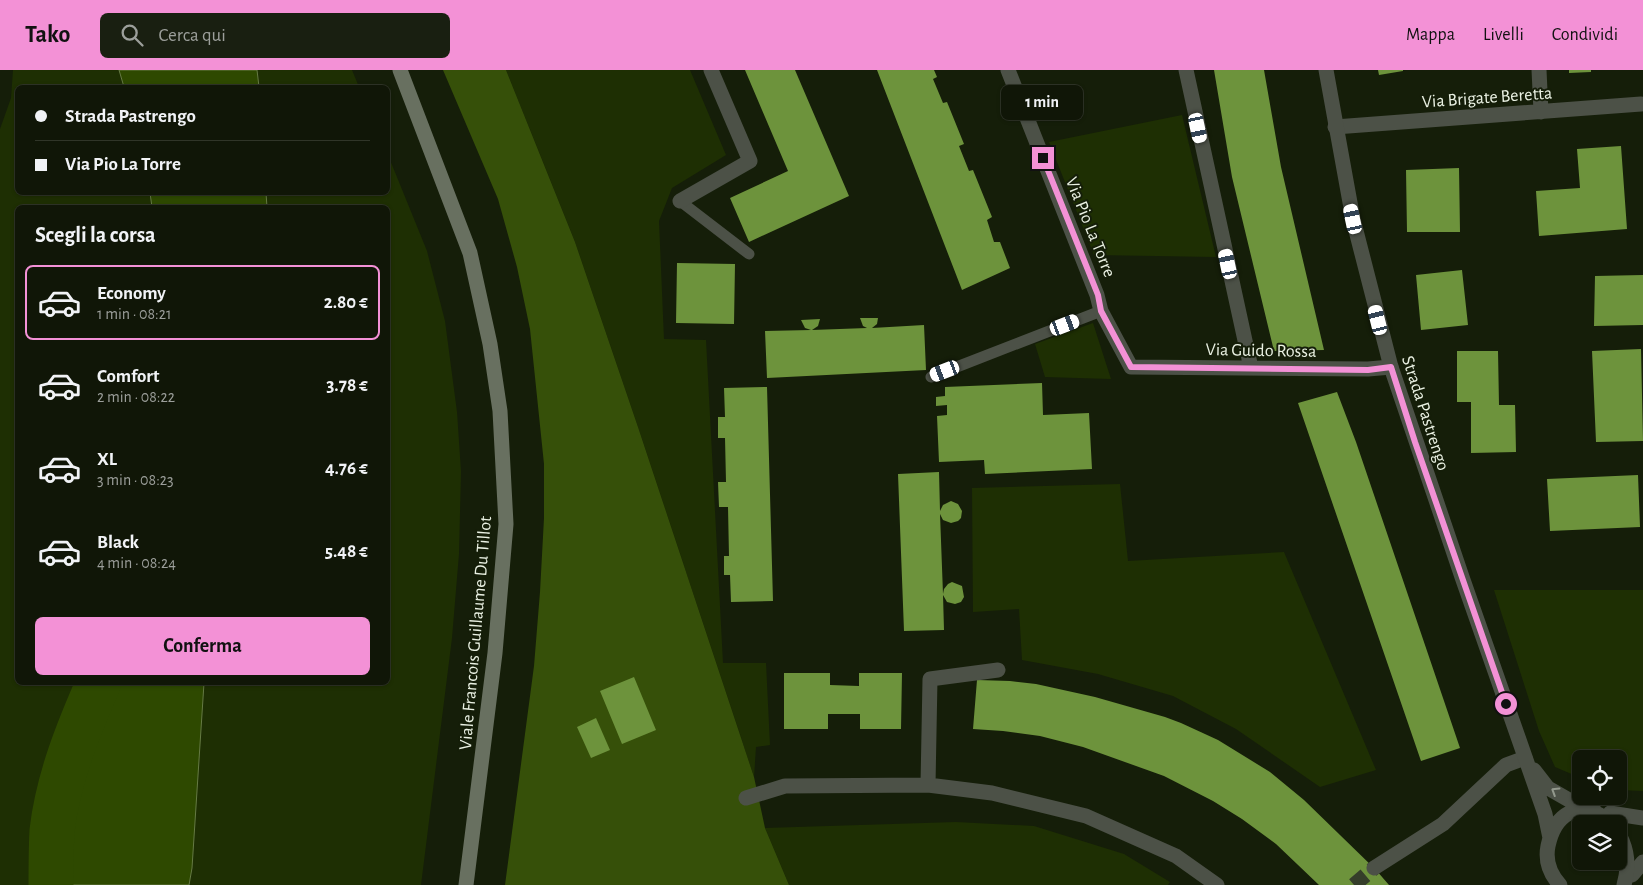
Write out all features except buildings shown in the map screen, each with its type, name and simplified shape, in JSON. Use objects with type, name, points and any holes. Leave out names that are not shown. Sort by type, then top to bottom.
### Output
[{"type":"main road","name":"Viale Francois Guillaume Du Tillot","points":[[400,70],[470,253],[490,344],[500,411],[506,524],[495,653],[466,885]]},
{"type":"street","points":[[680,201],[750,161],[711,70]]},
{"type":"street","name":"Via Pio La Torre","points":[[1008,70],[1098,295],[1101,311],[1131,367]]},
{"type":"street","points":[[1186,70],[1251,368]]},
{"type":"street","name":"Strada Pastrengo","points":[[1326,70],[1353,219],[1391,367],[1415,442],[1545,814],[1550,838],[1547,852],[1548,866],[1555,880],[1560,885]]},
{"type":"street","points":[[1540,70],[1541,112]]},
{"type":"street","name":"Via Brigate Beretta","points":[[1335,127],[1641,104]]},
{"type":"street","name":"Via Guido Rossa","points":[[1131,367],[1368,370],[1391,367]]},
{"type":"street","points":[[928,785],[930,679],[998,670]]},
{"type":"street","points":[[1374,868],[1443,824],[1506,765],[1525,758]]},
{"type":"street","name":"Strada Pastrengo","points":[[1525,758],[1548,788],[1569,800],[1622,821],[1636,845],[1636,861],[1628,880]]},
{"type":"street","points":[[746,798],[785,786],[928,785],[992,793],[1086,816],[1176,856],[1217,885]]},
{"type":"street","points":[[1550,838],[1568,816],[1582,811],[1643,818]]},
{"type":"street","points":[[1628,880],[1643,862]]},
{"type":"lane","points":[[680,201],[749,254]]},
{"type":"lane","points":[[931,377],[1101,311]]},
{"type":"shaded area","points":[[13,70],[119,70],[123,85],[15,85],[15,195],[150,195],[152,205],[15,205],[15,685],[99,685],[43,885],[0,885],[0,129],[11,98]]},
{"type":"shaded area","points":[[119,70],[257,70],[259,85],[123,85]]},
{"type":"shaded area","points":[[257,70],[352,70],[358,85],[259,85]]},
{"type":"shaded area","points":[[443,70],[506,70],[575,242],[754,777],[765,828],[789,885],[505,885],[534,666],[544,518],[544,464],[530,329],[517,267],[498,199]]},
{"type":"shaded area","points":[[506,70],[690,70],[726,155],[672,188],[659,221],[664,339],[706,340],[723,663],[766,663],[770,745],[756,747],[754,777],[575,242]]},
{"type":"shaded area","points":[[1182,115],[1216,257],[1094,255],[1049,142]]},
{"type":"shaded area","points":[[390,160],[427,251],[445,321],[457,412],[461,472],[459,554],[452,638],[421,885],[189,885],[192,868],[204,685],[390,685],[390,205],[267,205],[266,195],[390,195]]},
{"type":"shaded area","points":[[150,195],[266,195],[267,205],[152,205]]},
{"type":"shaded area","points":[[1093,323],[1111,379],[1045,377],[1035,344]]},
{"type":"shaded area","points":[[1120,484],[1128,561],[1284,552],[1376,770],[1320,787],[1236,729],[1173,696],[1098,674],[1022,660],[1019,609],[973,612],[972,488]]},
{"type":"shaded area","points":[[1494,590],[1643,590],[1643,791],[1627,790],[1627,750],[1572,750],[1572,774],[1555,767],[1539,731]]},
{"type":"shaded area","points":[[99,685],[204,685],[192,868],[189,885],[43,885]]},
{"type":"shaded area","points":[[956,822],[1034,826],[1124,854],[1170,882],[1168,885],[789,885],[765,828]]},
{"type":"waterway","points":[[51,885],[52,831],[59,793],[76,737],[98,685]]},
{"type":"tunnel","points":[[1354,885],[1374,868]]},
{"type":"route","points":[[1043,158],[1098,295],[1101,311],[1131,367],[1368,370],[1391,367],[1415,442],[1506,704]]}]
